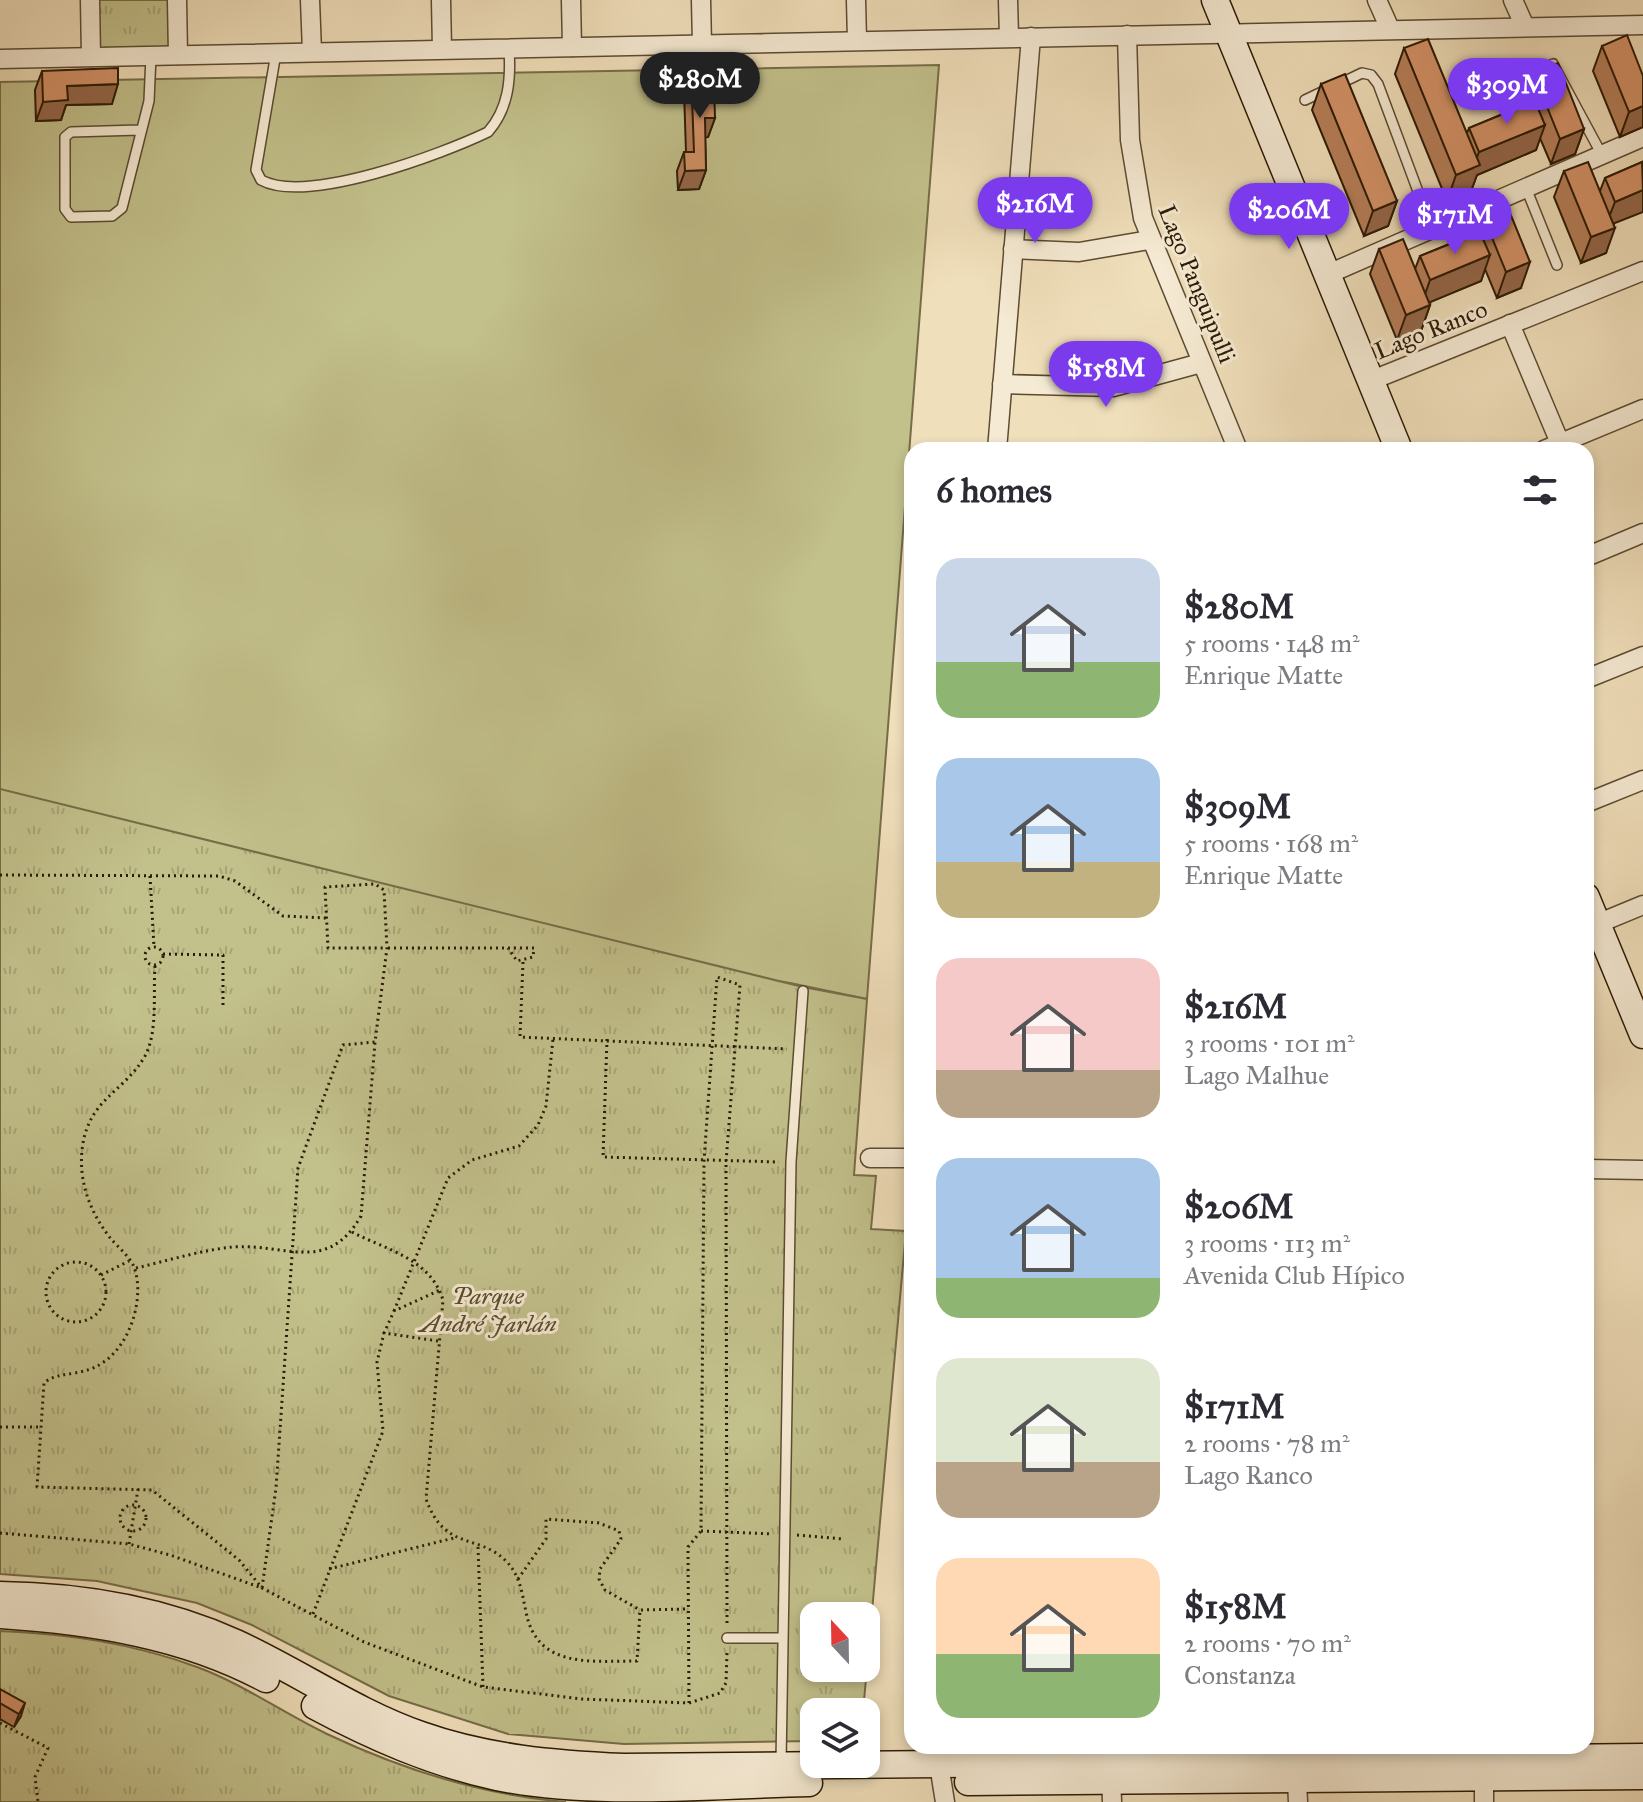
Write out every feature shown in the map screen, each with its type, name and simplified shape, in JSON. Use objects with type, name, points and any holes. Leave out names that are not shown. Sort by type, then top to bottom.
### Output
[{"type":"main road","points":[[1215,0],[1370,381],[1388,442]]},
{"type":"main road","points":[[1594,917],[1643,1035]]},
{"type":"main road","points":[[0,1595],[108,1605],[177,1621],[240,1645],[386,1721],[474,1751],[784,1784]]},
{"type":"main road","points":[[0,1615],[61,1619],[145,1633],[191,1647],[241,1666],[384,1741],[488,1775],[535,1782],[590,1785],[784,1784],[941,1773],[1484,1771],[1643,1776]]},
{"type":"main road","points":[[1484,1771],[1643,1757]]},
{"type":"street","points":[[90,0],[91,57]]},
{"type":"street","points":[[177,0],[178,55]]},
{"type":"street","points":[[310,0],[312,52]]},
{"type":"street","points":[[441,0],[442,49]]},
{"type":"street","points":[[571,0],[572,47]]},
{"type":"street","points":[[701,0],[702,44]]},
{"type":"street","points":[[856,0],[857,40]]},
{"type":"street","points":[[1008,0],[1009,37]]},
{"type":"street","points":[[1377,0],[1390,29]]},
{"type":"street","points":[[1513,0],[1525,27]]},
{"type":"street","points":[[0,59],[1643,25]]},
{"type":"street","name":"Lago Panguipulli","points":[[1127,35],[1133,171],[1149,240],[1235,442]]},
{"type":"street","points":[[998,442],[1031,37]]},
{"type":"street","points":[[1326,275],[1643,137]]},
{"type":"street","points":[[1013,249],[1079,252],[1149,240]]},
{"type":"street","name":"Lago Ranco","points":[[1370,381],[1643,271]]},
{"type":"street","name":"Lago Ranco","points":[[1510,324],[1551,442]]},
{"type":"street","points":[[1002,384],[1113,387],[1201,363]]},
{"type":"street","points":[[1562,442],[1643,409]]},
{"type":"street","points":[[1594,554],[1643,533]]},
{"type":"street","points":[[1594,676],[1643,656]]},
{"type":"street","points":[[1594,800],[1643,780]]},
{"type":"street","points":[[1597,924],[1643,905]]},
{"type":"street","points":[[870,1158],[904,1158]]},
{"type":"street","points":[[1594,1169],[1642,1170]]},
{"type":"lane","points":[[276,53],[256,170],[261,180],[282,186],[343,182],[368,176],[488,132],[500,118],[506,101],[511,73],[509,48]]},
{"type":"lane","points":[[139,130],[71,132],[65,137],[65,209],[71,217],[112,216],[122,208],[139,130],[149,101],[151,56]]},
{"type":"lane","points":[[1471,95],[1553,64],[1602,155]]},
{"type":"lane","points":[[1305,100],[1362,73],[1371,75],[1378,84],[1432,229]]},
{"type":"lane","points":[[1526,188],[1557,265]]},
{"type":"lane","points":[[784,1784],[782,1638],[791,1162],[803,991]]},
{"type":"lane","points":[[727,1638],[782,1638]]},
{"type":"path","points":[[0,875],[219,876],[235,881],[268,909],[283,916],[326,918]]},
{"type":"path","points":[[150,876],[154,947],[163,954],[223,955],[223,1009]]},
{"type":"path","points":[[134,1268],[233,1247],[290,1254],[334,1247],[352,1232],[361,1216],[386,948],[384,890],[375,884],[325,887],[328,948],[386,948],[508,948],[534,948],[533,957],[523,962],[514,959],[508,948]]},
{"type":"path","points":[[154,947],[144,956],[149,964],[155,966]]},
{"type":"path","points":[[163,954],[162,960],[155,966],[148,1049],[134,1071],[98,1106],[82,1150],[83,1180],[89,1204],[100,1225],[134,1268],[135,1309],[123,1341],[93,1369],[55,1376],[44,1383],[37,1487],[152,1490],[239,1560],[262,1588]]},
{"type":"path","points":[[523,962],[520,1037],[799,1049]]},
{"type":"path","points":[[0,1533],[129,1544],[170,1555],[262,1588],[400,1658],[483,1687],[582,1699],[689,1703],[710,1699],[720,1693],[726,1683],[727,1638],[726,1162],[740,985],[717,977],[704,1161],[701,1531],[688,1547],[689,1703]]},
{"type":"path","points":[[312,1615],[383,1431],[377,1362],[384,1333],[448,1178],[472,1160],[519,1146],[538,1125],[546,1106],[553,1038]]},
{"type":"path","points":[[607,1039],[603,1157],[791,1162]]},
{"type":"path","points":[[262,1588],[276,1488],[298,1168],[343,1045],[375,1042]]},
{"type":"path","points":[[352,1232],[415,1261],[440,1290],[443,1300],[426,1499],[439,1523],[454,1538],[503,1558],[518,1579],[530,1629],[554,1653],[571,1661],[637,1661],[640,1610]]},
{"type":"path","points":[[101,1275],[129,1261]]},
{"type":"path","points":[[75,1262],[94,1268],[101,1275],[106,1294],[98,1313],[79,1323],[69,1322],[52,1312],[45,1294],[46,1284],[57,1268],[75,1262]]},
{"type":"path","points":[[394,1311],[440,1290]]},
{"type":"path","points":[[384,1333],[439,1341]]},
{"type":"path","points":[[0,1427],[41,1427]]},
{"type":"path","points":[[129,1544],[138,1489]]},
{"type":"path","points":[[136,1505],[143,1508],[146,1520],[143,1527],[131,1531],[123,1526],[120,1518],[127,1506],[136,1505]]},
{"type":"path","points":[[518,1579],[546,1539],[546,1519],[609,1525],[619,1531],[621,1539],[600,1569],[601,1585],[640,1610],[689,1609]]},
{"type":"path","points":[[329,1569],[454,1538]]},
{"type":"path","points":[[478,1547],[483,1687]]},
{"type":"path","points":[[0,1723],[48,1748],[35,1777],[38,1802]]},
{"type":"green space","points":[[95,0],[172,0],[174,49],[95,51]]},
{"type":"green space","points":[[939,65],[910,442],[904,442],[904,519],[867,999],[790,983],[0,856],[0,82]]},
{"type":"green space","name":"Parque André Jarlán","points":[[0,789],[803,987],[867,999],[854,1175],[876,1176],[871,1229],[904,1231],[873,1602],[800,1602],[800,1682],[866,1682],[864,1698],[800,1698],[800,1741],[624,1744],[508,1734],[389,1696],[252,1625],[197,1603],[97,1581],[0,1574]]},
{"type":"green space","points":[[0,1631],[100,1641],[173,1659],[231,1682],[327,1734],[385,1759],[474,1787],[566,1802],[0,1802]]},
{"type":"building","points":[[1627,35],[1643,76],[1643,106],[1629,112],[1602,46]]},
{"type":"building","points":[[1428,39],[1480,165],[1456,175],[1404,48]]},
{"type":"building","points":[[1558,63],[1584,129],[1560,139],[1533,72]]},
{"type":"building","points":[[118,68],[118,84],[67,86],[68,100],[43,102],[42,71]]},
{"type":"building","points":[[691,71],[706,71],[707,86],[714,86],[715,118],[705,118],[706,170],[685,171],[684,152],[694,152]]},
{"type":"building","points":[[1345,74],[1397,201],[1373,211],[1321,84]]},
{"type":"building","points":[[1535,101],[1545,125],[1479,152],[1469,128]]},
{"type":"building","points":[[1588,162],[1615,228],[1591,237],[1564,171]]},
{"type":"building","points":[[1642,162],[1643,190],[1615,202],[1605,178]]},
{"type":"building","points":[[1503,196],[1530,262],[1506,272],[1479,206]]},
{"type":"building","points":[[1480,232],[1490,255],[1430,280],[1420,256]]},
{"type":"building","points":[[1403,239],[1430,305],[1406,315],[1379,249]]},
{"type":"building","points":[[0,1689],[25,1703],[19,1714],[0,1703]]}]
